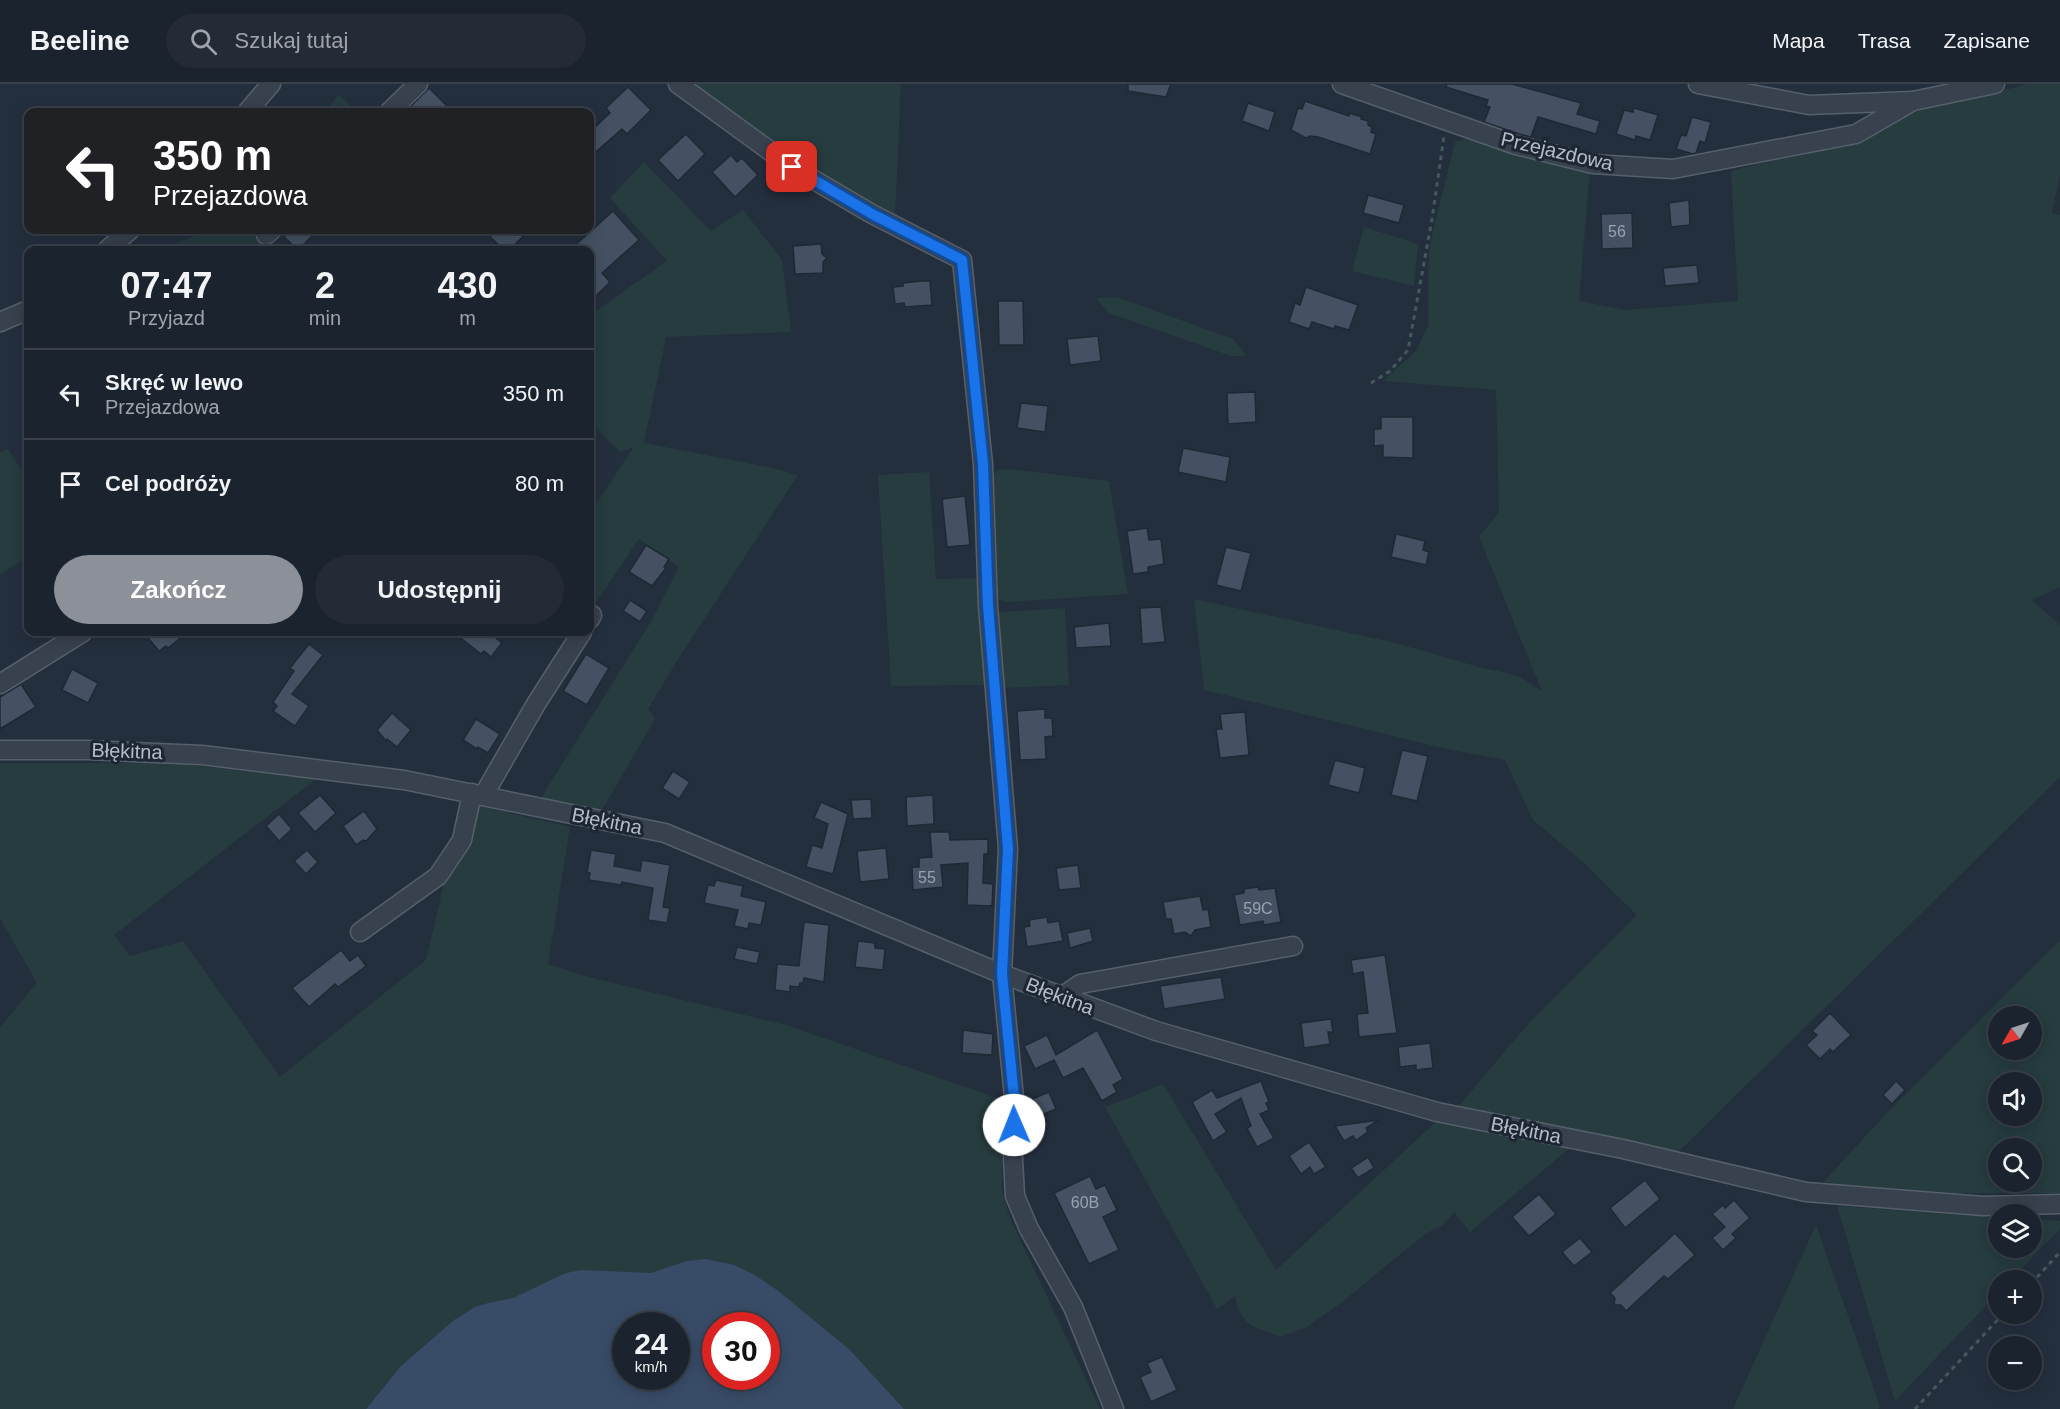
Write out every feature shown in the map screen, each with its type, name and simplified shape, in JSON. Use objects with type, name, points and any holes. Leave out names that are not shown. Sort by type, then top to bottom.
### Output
[{"type":"street","points":[[251,108],[272,84]]},
{"type":"street","points":[[393,108],[417,84]]},
{"type":"street","points":[[678,84],[792,167],[872,214],[962,260],[983,464],[988,606],[1008,849],[1002,974],[1015,1108],[1013,1159],[1016,1196],[1029,1229],[1073,1307],[1114,1409]]},
{"type":"street","name":"Przejazdowa","points":[[1342,84],[1516,145],[1593,164],[1673,169],[1856,134],[1913,100]]},
{"type":"street","points":[[1698,84],[1809,105],[1913,100],[1995,84]]},
{"type":"street","points":[[112,246],[125,234]]},
{"type":"street","points":[[0,322],[24,312]]},
{"type":"street","points":[[0,684],[77,636]]},
{"type":"street","points":[[360,932],[438,876],[462,840],[477,795],[579,636]]},
{"type":"street","name":"Błękitna","points":[[0,750],[120,751],[202,755],[404,780],[665,832],[1002,974],[1156,1031],[1437,1112],[1623,1149],[1806,1192],[1983,1206],[2060,1204]]},
{"type":"street","points":[[1063,996],[1080,984],[1293,946]]},
{"type":"path","points":[[1371,383],[1390,371],[1408,350],[1432,219],[1443,138],[1450,122]]},
{"type":"path","points":[[2042,1272],[2060,1252]]},
{"type":"path","points":[[1915,1409],[1994,1324]]},
{"type":"green space","points":[[694,84],[901,84],[895,217],[791,162]]},
{"type":"green space","points":[[2027,84],[2060,84],[2060,175],[2052,213],[2060,215],[2060,587],[2032,600],[2060,625],[2060,777],[1676,1154],[1458,1107],[1528,1024],[1637,915],[1583,862],[1533,820],[1505,760],[1451,750],[1204,690],[1194,599],[1396,643],[1520,677],[1542,691],[1479,537],[1499,512],[1496,390],[1383,381],[1416,351],[1428,326],[1430,244],[1455,142],[1469,138],[1590,169],[1579,301],[1626,310],[1738,301],[1731,171],[1860,140],[1907,113]]},
{"type":"green space","points":[[339,95],[354,108],[327,108]]},
{"type":"green space","points":[[644,162],[711,231],[743,210],[782,260],[791,332],[666,337],[644,443],[798,475],[648,709],[655,719],[602,810],[541,798],[652,620],[679,567],[639,539],[594,605],[594,507],[634,447],[620,452],[594,427],[594,312],[667,261],[610,198]]},
{"type":"green space","points":[[1364,227],[1418,244],[1414,286],[1352,271]]},
{"type":"green space","points":[[200,234],[257,234],[264,244],[262,246],[169,246]]},
{"type":"green space","points":[[1117,297],[1233,339],[1247,356],[1231,356],[1109,313],[1096,298]]},
{"type":"green space","points":[[8,449],[24,475],[24,559],[0,574],[0,453]]},
{"type":"green space","points":[[1009,469],[1109,481],[1128,594],[1007,602],[1000,600],[994,594],[992,475],[999,470]]},
{"type":"green space","points":[[929,472],[936,579],[982,578],[990,685],[891,686],[878,475]]},
{"type":"green space","points":[[1065,608],[1069,685],[1003,688],[998,612]]},
{"type":"green space","points":[[0,763],[172,763],[316,779],[114,935],[130,956],[183,941],[280,1077],[426,960],[445,879],[458,863],[475,805],[570,827],[548,964],[589,977],[786,1025],[1006,1101],[1002,1188],[1009,1216],[1100,1409],[904,1409],[864,1365],[830,1333],[753,1274],[668,1268],[638,1274],[582,1270],[513,1298],[475,1307],[454,1320],[401,1366],[366,1409],[0,1409],[0,1027],[37,983],[0,918]]},
{"type":"green space","points":[[2060,940],[2060,1193],[1934,1193],[1818,1188],[1885,1115],[1988,1012],[1988,1060],[2042,1060],[2042,1006],[1994,1006]]},
{"type":"green space","points":[[1163,1084],[1276,1270],[1439,1119],[1573,1145],[1470,1232],[1454,1212],[1443,1225],[1425,1234],[1342,1302],[1307,1327],[1281,1337],[1257,1328],[1245,1320],[1235,1296],[1217,1309],[1105,1107]]},
{"type":"green space","points":[[1837,1206],[1988,1216],[1988,1258],[2032,1258],[2021,1270],[1988,1270],[1988,1303],[1895,1401]]},
{"type":"green space","points":[[2042,1220],[2060,1221],[2060,1229],[2042,1248]]},
{"type":"green space","points":[[1816,1225],[1880,1406],[1878,1409],[1733,1409]]},
{"type":"water","points":[[706,1259],[734,1265],[753,1274],[777,1290],[849,1349],[904,1409],[366,1409],[401,1366],[454,1320],[475,1307],[513,1298],[566,1273],[582,1270],[651,1273],[687,1261]]},
{"type":"building","points":[[1128,84],[1171,84],[1166,97],[1128,91]]},
{"type":"building","points":[[1447,84],[1512,84],[1581,103],[1577,114],[1600,121],[1596,134],[1538,117],[1531,137],[1484,122],[1490,107],[1486,106],[1488,100],[1446,87]]},
{"type":"building","points":[[628,87],[651,110],[627,134],[622,129],[594,154],[594,128],[610,113],[606,108]]},
{"type":"building","points":[[429,88],[449,108],[411,108]]},
{"type":"building","points":[[1305,101],[1349,116],[1349,113],[1362,117],[1361,119],[1368,121],[1368,125],[1372,127],[1371,132],[1376,134],[1370,154],[1318,137],[1306,138],[1291,130],[1298,108],[1302,109]]},
{"type":"building","points":[[1248,103],[1275,112],[1269,131],[1242,121]]},
{"type":"building","points":[[1634,108],[1658,115],[1650,140],[1636,136],[1635,140],[1616,134],[1624,110],[1633,112]]},
{"type":"building","points":[[1692,117],[1711,122],[1705,143],[1700,141],[1696,153],[1693,154],[1676,149],[1681,135],[1686,136]]},
{"type":"building","points":[[686,134],[705,154],[678,181],[658,160]]},
{"type":"building","points":[[731,155],[737,162],[742,158],[758,175],[735,197],[712,172]]},
{"type":"building","points":[[1368,195],[1404,205],[1399,223],[1363,213]]},
{"type":"building","points":[[1689,200],[1690,225],[1671,227],[1669,203]]},
{"type":"building","points":[[613,211],[639,240],[602,273],[610,282],[594,298],[594,246],[574,246],[588,234],[594,234],[594,228]]},
{"type":"building","points":[[1632,213],[1633,248],[1602,249],[1601,214]]},
{"type":"building","points":[[287,234],[314,234],[302,246],[294,246],[284,237]]},
{"type":"building","points":[[487,234],[526,234],[513,246],[500,246]]},
{"type":"building","points":[[821,244],[822,254],[827,258],[823,262],[823,273],[795,274],[793,246]]},
{"type":"building","points":[[1697,265],[1699,283],[1665,286],[1663,268]]},
{"type":"building","points":[[930,281],[932,305],[905,307],[904,303],[895,304],[893,287],[903,286],[903,283]]},
{"type":"building","points":[[1306,287],[1358,305],[1349,330],[1335,326],[1334,329],[1312,322],[1309,329],[1289,322],[1295,303],[1300,305]]},
{"type":"building","points":[[998,301],[1023,301],[1024,345],[999,345]]},
{"type":"building","points":[[1098,336],[1101,361],[1070,365],[1067,339]]},
{"type":"building","points":[[1255,392],[1256,422],[1228,424],[1227,393]]},
{"type":"building","points":[[1021,403],[1048,406],[1045,432],[1017,428]]},
{"type":"building","points":[[1381,417],[1413,417],[1413,458],[1383,457],[1383,445],[1374,446],[1374,429],[1381,429]]},
{"type":"building","points":[[1183,448],[1230,457],[1226,482],[1178,472]]},
{"type":"building","points":[[965,496],[970,545],[947,547],[942,499]]},
{"type":"building","points":[[1147,528],[1149,540],[1161,539],[1164,564],[1148,567],[1148,572],[1133,574],[1127,531]]},
{"type":"building","points":[[1396,534],[1425,541],[1423,550],[1429,552],[1426,565],[1391,557]]},
{"type":"building","points":[[646,545],[669,559],[664,567],[666,568],[652,586],[629,572]]},
{"type":"building","points":[[1226,547],[1251,553],[1241,591],[1216,585]]},
{"type":"building","points":[[630,600],[647,611],[640,622],[623,611]]},
{"type":"building","points":[[1161,607],[1165,642],[1142,644],[1140,608]]},
{"type":"building","points":[[1109,623],[1111,646],[1076,648],[1074,627]]},
{"type":"building","points":[[146,636],[183,636],[168,648],[166,646],[159,651]]},
{"type":"building","points":[[458,636],[494,636],[502,643],[491,657],[484,651],[481,654]]},
{"type":"building","points":[[309,644],[323,655],[292,694],[309,706],[295,726],[273,711],[277,706],[273,702],[294,671],[290,668]]},
{"type":"building","points":[[586,654],[609,668],[587,705],[563,691]]},
{"type":"building","points":[[72,669],[98,683],[88,703],[62,690]]},
{"type":"building","points":[[21,684],[36,707],[0,729],[0,697]]},
{"type":"building","points":[[1045,709],[1045,718],[1052,718],[1053,736],[1045,737],[1046,759],[1020,760],[1017,711]]},
{"type":"building","points":[[1245,712],[1249,755],[1220,758],[1216,729],[1222,729],[1220,714]]},
{"type":"building","points":[[392,713],[411,730],[397,747],[387,739],[386,741],[377,730]]},
{"type":"building","points":[[476,719],[500,734],[488,753],[463,740]]},
{"type":"building","points":[[1402,750],[1428,756],[1417,801],[1391,795]]},
{"type":"building","points":[[1335,760],[1365,768],[1359,793],[1328,785]]},
{"type":"building","points":[[673,771],[690,782],[679,799],[662,788]]},
{"type":"building","points":[[320,795],[336,813],[315,832],[298,813]]},
{"type":"building","points":[[933,795],[934,824],[907,826],[906,797]]},
{"type":"building","points":[[871,799],[872,818],[853,819],[851,800]]},
{"type":"building","points":[[821,802],[848,814],[833,874],[806,867],[812,845],[822,848],[828,824],[814,818]]},
{"type":"building","points":[[364,811],[377,829],[366,841],[363,840],[356,845],[343,826]]},
{"type":"building","points":[[279,814],[292,829],[279,841],[266,826]]},
{"type":"building","points":[[930,832],[949,832],[950,840],[988,839],[988,854],[984,854],[983,883],[993,884],[992,906],[967,905],[968,863],[941,865],[943,887],[913,890],[912,867],[919,867],[919,858],[932,857]]},
{"type":"building","points":[[886,848],[889,879],[860,882],[857,851]]},
{"type":"building","points":[[307,850],[318,862],[306,874],[294,861]]},
{"type":"building","points":[[591,850],[616,854],[614,866],[640,871],[642,860],[670,865],[663,907],[670,908],[667,923],[648,920],[653,888],[622,882],[621,885],[589,880],[590,873],[587,872]]},
{"type":"building","points":[[1078,865],[1081,888],[1059,890],[1056,868]]},
{"type":"building","points":[[716,880],[743,886],[741,896],[766,902],[761,925],[749,923],[748,929],[734,926],[738,910],[704,903],[708,885],[714,886]]},
{"type":"building","points":[[1258,887],[1259,890],[1275,888],[1281,922],[1264,925],[1263,921],[1240,925],[1234,895],[1244,893],[1244,889]]},
{"type":"building","points":[[1200,896],[1203,910],[1208,909],[1211,927],[1195,930],[1191,936],[1185,932],[1174,934],[1171,919],[1166,919],[1163,902]]},
{"type":"building","points":[[1047,917],[1048,923],[1059,921],[1063,941],[1027,947],[1024,927],[1030,926],[1029,920]]},
{"type":"building","points":[[804,922],[829,925],[824,982],[804,978],[799,987],[790,986],[790,992],[775,990],[777,964],[799,966]]},
{"type":"building","points":[[1090,928],[1093,941],[1070,948],[1067,933]]},
{"type":"building","points":[[858,941],[875,943],[875,948],[885,949],[883,970],[855,967]]},
{"type":"building","points":[[737,947],[760,952],[757,964],[734,959]]},
{"type":"building","points":[[341,950],[350,961],[358,955],[366,966],[338,987],[335,984],[309,1007],[292,988]]},
{"type":"building","points":[[1385,955],[1397,1033],[1359,1037],[1357,1014],[1368,1013],[1363,972],[1353,974],[1351,960]]},
{"type":"building","points":[[1221,977],[1225,999],[1164,1009],[1160,986]]},
{"type":"building","points":[[1830,1013],[1851,1035],[1833,1052],[1830,1049],[1820,1059],[1806,1045],[1817,1035],[1812,1031]]},
{"type":"building","points":[[1331,1019],[1333,1032],[1328,1032],[1330,1044],[1304,1048],[1301,1023]]},
{"type":"building","points":[[963,1030],[993,1034],[992,1055],[962,1053]]},
{"type":"building","points":[[1097,1030],[1123,1079],[1113,1085],[1117,1092],[1102,1101],[1083,1068],[1063,1078],[1054,1060],[1035,1069],[1024,1046],[1047,1035],[1056,1055]]},
{"type":"building","points":[[1430,1043],[1433,1068],[1416,1070],[1416,1065],[1400,1067],[1398,1047]]},
{"type":"building","points":[[1261,1081],[1269,1102],[1266,1103],[1269,1110],[1260,1114],[1274,1138],[1257,1147],[1247,1128],[1251,1126],[1241,1098],[1215,1114],[1227,1132],[1213,1141],[1192,1102],[1212,1090],[1217,1098]]},
{"type":"building","points":[[1896,1081],[1905,1090],[1892,1104],[1883,1095]]},
{"type":"building","points":[[1049,1092],[1056,1109],[1039,1116],[1032,1099]]},
{"type":"building","points":[[1379,1120],[1366,1128],[1368,1132],[1356,1140],[1353,1136],[1344,1141],[1335,1126]]},
{"type":"building","points":[[1309,1142],[1326,1167],[1314,1174],[1310,1167],[1301,1174],[1289,1156]]},
{"type":"building","points":[[1368,1157],[1374,1168],[1358,1178],[1351,1168]]},
{"type":"building","points":[[1090,1176],[1096,1189],[1105,1185],[1117,1210],[1103,1217],[1119,1250],[1089,1264],[1054,1193]]},
{"type":"building","points":[[1645,1180],[1660,1199],[1625,1228],[1610,1208]]},
{"type":"building","points":[[1539,1194],[1556,1214],[1529,1236],[1512,1217]]},
{"type":"building","points":[[1734,1200],[1750,1218],[1732,1234],[1736,1238],[1723,1250],[1712,1238],[1725,1227],[1712,1214],[1723,1205],[1725,1208]]},
{"type":"building","points":[[1675,1233],[1695,1255],[1668,1279],[1664,1276],[1626,1311],[1621,1305],[1614,1305],[1615,1298],[1610,1293]]},
{"type":"building","points":[[1580,1238],[1592,1252],[1574,1266],[1562,1252]]},
{"type":"building","points":[[1162,1357],[1177,1390],[1151,1402],[1140,1377],[1151,1372],[1147,1363]]},
{"type":"route","points":[[792,167],[872,214],[962,260],[983,464],[988,606],[1008,849],[1002,974],[1015,1108],[1014,1125]]}]
